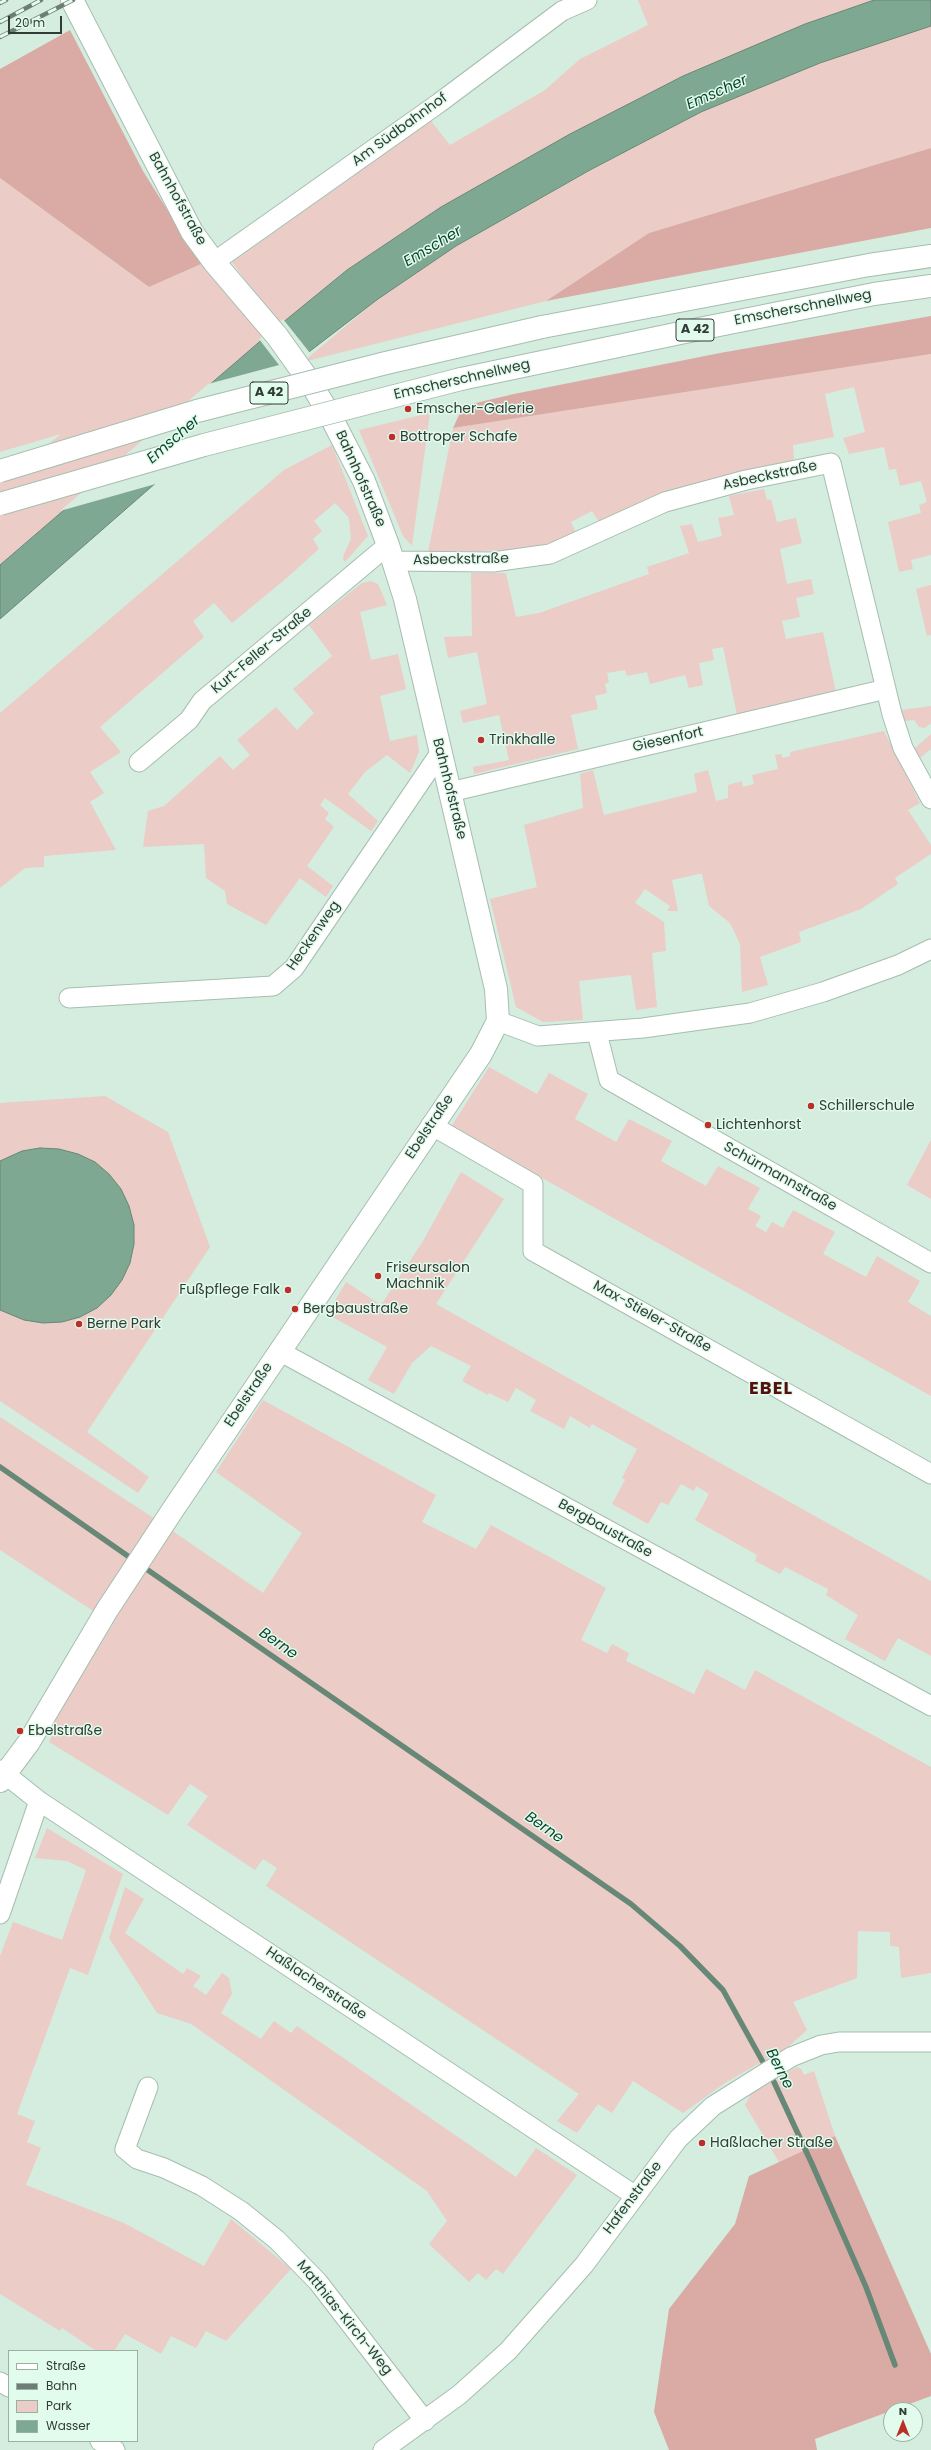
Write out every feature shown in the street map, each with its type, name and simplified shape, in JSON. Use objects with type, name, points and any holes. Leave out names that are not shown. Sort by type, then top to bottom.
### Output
[{"type":"main road","name":"Bahnhofstraße","points":[[72,0],[192,232],[214,262],[258,312],[312,385],[332,418],[364,481],[391,553],[450,792],[496,989],[498,1021]]},
{"type":"main road","name":"A 42","points":[[0,471],[197,411],[386,363],[542,328],[869,265],[931,256]]},
{"type":"main road","name":"Emscherschnellweg","points":[[0,504],[204,445],[461,379],[711,326],[874,294],[931,286]]},
{"type":"main road","name":"Ebelstraße","points":[[2,1775],[29,1742],[114,1600],[278,1351],[431,1125],[481,1054],[498,1021]]},
{"type":"street","name":"Am Südbahnhof","points":[[214,262],[439,103],[562,11],[587,0]]},
{"type":"street","name":"Asbeckstraße","points":[[391,553],[493,562],[550,554],[665,502],[746,480],[832,463],[886,689],[903,748],[931,799]]},
{"type":"street","name":"Kurt-Feller-Straße","points":[[140,762],[189,720],[202,701],[391,553]]},
{"type":"street","name":"Giesenfort","points":[[450,792],[886,689]]},
{"type":"street","name":"Heckenweg","points":[[69,998],[273,986],[294,968],[440,753]]},
{"type":"street","points":[[498,1021],[538,1036],[597,1033],[757,1011],[830,989],[898,965],[931,950]]},
{"type":"street","name":"Schürmannstraße","points":[[597,1033],[609,1080],[931,1262]]},
{"type":"street","name":"Max-Stieler-Straße","points":[[431,1125],[533,1184],[533,1251],[931,1474]]},
{"type":"street","name":"Bergbaustraße","points":[[278,1351],[931,1706]]},
{"type":"street","name":"Haßlacherstraße","points":[[2,1775],[634,2195]]},
{"type":"street","points":[[0,1914],[39,1801]]},
{"type":"street","name":"Hafenstraße","points":[[383,2450],[459,2395],[508,2352],[584,2265],[634,2195],[681,2136],[713,2106],[791,2057],[821,2045],[839,2042],[931,2042]]},
{"type":"street","name":"Matthias-Kirch-Weg","points":[[148,2087],[125,2149],[137,2159],[164,2168],[202,2186],[241,2211],[277,2240],[318,2282],[425,2421]]},
{"type":"street","points":[[102,2442],[115,2450]]},
{"type":"green space","points":[[638,0],[874,0],[805,24],[441,207],[347,270],[278,326],[232,262],[431,121],[450,145],[545,90],[580,59],[648,25]]},
{"type":"green space","points":[[931,26],[931,148],[649,233],[546,301],[303,362],[378,299],[456,246],[590,170],[701,112],[820,63]]},
{"type":"green space","points":[[0,178],[149,287],[201,264],[265,337],[0,565],[0,483],[61,434],[0,452]]},
{"type":"green space","points":[[931,354],[931,555],[911,560],[913,569],[899,572],[888,522],[921,513],[919,505],[927,502],[921,481],[900,486],[896,469],[889,470],[884,447],[849,454],[843,438],[865,432],[854,387],[825,394],[834,437],[793,445],[794,463],[599,522],[592,511],[571,522],[576,533],[554,542],[520,550],[428,552],[453,428]]},
{"type":"green space","points":[[430,413],[412,546],[403,536],[359,430]]},
{"type":"green space","points":[[332,445],[368,536],[345,562],[343,559],[344,554],[351,539],[349,518],[335,503],[314,521],[322,531],[313,539],[319,549],[282,582],[232,623],[214,603],[193,621],[204,637],[100,727],[121,752],[90,772],[104,793],[90,802],[116,850],[44,856],[44,867],[25,868],[0,888],[0,713],[284,470]]},
{"type":"green space","points":[[764,489],[767,500],[771,499],[777,522],[796,518],[802,543],[780,549],[787,584],[811,579],[814,594],[796,598],[800,617],[782,621],[786,639],[823,632],[836,692],[737,715],[723,647],[712,649],[714,660],[699,663],[703,685],[689,688],[685,675],[650,684],[647,672],[627,676],[625,670],[607,673],[609,682],[605,684],[607,693],[595,696],[598,709],[571,715],[578,749],[474,774],[473,767],[509,760],[499,715],[463,723],[460,711],[487,704],[477,652],[448,658],[444,637],[472,636],[471,573],[506,573],[516,617],[539,613],[649,574],[647,567],[689,553],[680,526],[692,524],[698,542],[722,536],[718,518],[734,515],[729,496]]},
{"type":"green space","points":[[371,581],[378,584],[387,605],[360,612],[371,660],[398,654],[406,689],[380,696],[390,741],[417,735],[419,752],[410,773],[387,755],[365,772],[348,794],[378,821],[371,831],[325,798],[320,805],[329,813],[325,819],[334,827],[307,866],[333,886],[326,897],[300,878],[266,925],[227,904],[225,891],[206,878],[204,844],[143,847],[148,811],[164,806],[220,756],[233,770],[250,755],[237,740],[276,707],[297,730],[314,713],[293,689],[332,656],[309,625],[362,583]]},
{"type":"green space","points":[[931,585],[931,635],[927,636],[916,589]]},
{"type":"green space","points":[[931,706],[931,723],[925,728],[919,727],[914,720],[904,721],[901,710]]},
{"type":"green space","points":[[884,731],[920,803],[908,810],[931,845],[931,854],[895,878],[898,884],[861,909],[799,932],[801,942],[760,957],[768,985],[742,992],[740,944],[730,923],[709,906],[702,874],[699,874],[672,880],[678,911],[667,911],[670,906],[645,889],[635,903],[664,922],[666,951],[652,953],[657,1007],[636,1010],[631,975],[579,981],[583,1020],[543,1022],[516,1007],[490,899],[537,887],[524,825],[583,808],[580,774],[593,770],[604,815],[697,792],[694,774],[708,770],[716,801],[728,798],[728,785],[742,781],[743,787],[754,784],[752,775],[778,769],[775,755],[781,754],[783,758],[790,756],[790,752]]},
{"type":"green space","points":[[931,734],[931,749],[919,759],[914,749]]},
{"type":"green space","points":[[489,1067],[537,1094],[549,1073],[588,1094],[575,1119],[616,1142],[629,1119],[672,1141],[661,1161],[706,1186],[718,1166],[760,1188],[748,1209],[761,1216],[755,1226],[766,1232],[772,1222],[783,1228],[793,1210],[835,1232],[823,1254],[866,1277],[877,1256],[920,1281],[908,1302],[931,1316],[931,1396],[451,1127]]},
{"type":"green space","name":"Berne Park","points":[[105,1096],[168,1132],[210,1247],[87,1432],[149,1477],[138,1493],[0,1401],[0,1103]]},
{"type":"green space","points":[[931,1140],[931,1199],[907,1185]]},
{"type":"green space","points":[[461,1172],[504,1199],[436,1304],[931,1581],[931,1656],[898,1638],[885,1661],[845,1639],[858,1615],[826,1595],[828,1589],[785,1567],[780,1574],[755,1561],[757,1555],[695,1520],[709,1494],[696,1486],[694,1491],[681,1484],[668,1505],[661,1502],[648,1524],[612,1504],[625,1480],[622,1478],[637,1449],[592,1424],[590,1428],[570,1416],[564,1429],[530,1411],[536,1400],[516,1388],[508,1402],[489,1393],[488,1395],[462,1381],[471,1366],[431,1346],[412,1363],[394,1394],[368,1380],[387,1347],[327,1314],[346,1282],[381,1305],[423,1241]]},
{"type":"green space","points":[[263,1400],[436,1495],[422,1522],[476,1549],[491,1525],[606,1588],[581,1640],[607,1653],[612,1644],[629,1653],[626,1661],[694,1694],[706,1669],[745,1690],[755,1670],[931,1767],[931,1973],[901,1978],[899,1947],[890,1946],[890,1932],[858,1931],[857,1978],[793,2002],[807,2030],[789,2046],[725,2083],[683,2113],[633,2081],[612,2113],[598,2104],[577,2133],[557,2121],[579,2094],[266,1886],[277,1868],[263,1859],[255,1870],[187,1825],[208,1796],[190,1784],[168,1815],[49,1742],[53,1733],[50,1724],[113,1624],[0,1550],[0,1417],[158,1521],[263,1593],[302,1533],[216,1472]]},
{"type":"green space","points":[[47,1828],[123,1874],[88,1975],[70,1968],[17,2114],[35,2121],[27,2142],[41,2148],[26,2185],[124,2223],[204,2266],[231,2219],[291,2269],[226,2341],[206,2331],[196,2348],[171,2336],[161,2354],[125,2334],[115,2350],[95,2350],[62,2328],[60,2331],[0,2294],[0,1956],[13,1922],[62,1940],[86,1870],[67,1861],[35,1858]]},
{"type":"green space","points":[[125,1887],[144,1899],[125,1933],[183,1974],[187,1968],[201,1976],[193,1986],[206,1995],[222,1973],[229,1978],[232,1994],[221,2013],[261,2039],[274,2021],[291,2033],[297,2026],[516,2177],[536,2148],[577,2175],[503,2274],[496,2269],[486,2280],[478,2273],[469,2282],[429,2244],[447,2221],[427,2191],[191,2024],[157,2013],[109,1938]]},
{"type":"green space","points":[[797,2067],[801,2069],[804,2075],[814,2071],[835,2136],[779,2162],[745,2105],[751,2094]]},
{"type":"shaded area","points":[[70,30],[143,171],[201,264],[149,287],[0,178],[0,69]]},
{"type":"shaded area","points":[[931,148],[931,228],[546,301],[649,233]]},
{"type":"shaded area","points":[[931,316],[931,354],[453,428],[463,406],[514,394],[720,353]]},
{"type":"shaded area","points":[[835,2136],[931,2354],[931,2396],[915,2402],[883,2402],[883,2414],[815,2439],[817,2450],[669,2450],[654,2412],[669,2309],[735,2224],[749,2176]]},
{"type":"water","name":"Emscher","points":[[874,0],[931,0],[931,26],[820,63],[701,112],[590,170],[456,246],[378,299],[284,371],[0,619],[0,565],[265,337],[347,270],[441,207],[570,134],[683,76],[805,24]]},
{"type":"water","points":[[40,1148],[59,1149],[78,1154],[95,1162],[109,1174],[121,1189],[129,1206],[134,1225],[134,1244],[130,1263],[122,1280],[111,1295],[97,1308],[80,1317],[62,1322],[43,1323],[24,1320],[0,1310],[0,1161],[22,1151]]},
{"type":"pier","points":[[283,319],[310,353],[285,372],[159,483],[60,511],[208,384],[279,365],[259,339]]},
{"type":"waterway","name":"Berne","points":[[0,1467],[135,1561]]},
{"type":"waterway","name":"Berne","points":[[142,1566],[631,1904],[680,1946],[723,1990],[774,2082],[812,2164],[866,2287],[895,2365]]},
{"type":"railway","points":[[0,3],[6,0]]},
{"type":"railway","points":[[0,22],[41,0]]},
{"type":"railway","points":[[0,37],[73,0]]},
{"type":"place","name":"Emscher-Galerie","points":[[408,409]]},
{"type":"place","name":"Bottroper Schafe","points":[[392,437]]},
{"type":"place","name":"Trinkhalle","points":[[481,740]]},
{"type":"place","name":"Schillerschule","points":[[811,1106]]},
{"type":"place","name":"Lichtenhorst","points":[[708,1125]]},
{"type":"place","name":"Friseursalon Machnik","points":[[378,1276]]},
{"type":"place","name":"Fußpflege Falk","points":[[288,1290]]},
{"type":"place","name":"Bergbaustraße","points":[[295,1309]]},
{"type":"place","name":"Berne Park","points":[[79,1324]]},
{"type":"place","name":"Ebelstraße","points":[[20,1731]]},
{"type":"place","name":"Haßlacher Straße","points":[[702,2143]]},
{"type":"district","name":"EBEL","points":[[771,1389]]}]
